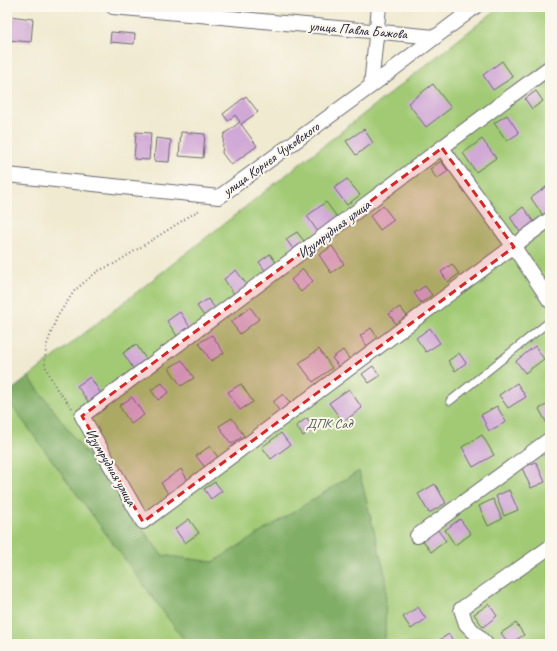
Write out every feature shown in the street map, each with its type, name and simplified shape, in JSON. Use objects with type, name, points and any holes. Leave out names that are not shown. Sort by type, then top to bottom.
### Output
[{"type":"street","name":"улица Павла Бажова","points":[[113,7],[435,37]]},
{"type":"street","points":[[371,86],[379,7]]},
{"type":"street","name":"улица Корнея Чуковского","points":[[7,175],[219,197],[371,86],[475,7]]},
{"type":"street","name":"Изумрудная улица","points":[[550,67],[82,416],[143,522],[550,219]]},
{"type":"street","points":[[442,148],[514,247],[550,301]]},
{"type":"street","points":[[417,536],[550,439]]},
{"type":"street","points":[[486,644],[466,624],[461,609],[550,547]]},
{"type":"lane","points":[[450,401],[550,321]]},
{"type":"path","points":[[82,416],[72,408],[56,388],[45,366],[46,346],[56,317],[75,290],[98,271],[114,264],[219,197]]},
{"type":"highlighted area","points":[[442,148],[514,247],[143,522],[82,416]]},
{"type":"green space","name":"ДПК Сад","points":[[500,7],[550,7],[550,644],[7,644],[7,394]]},
{"type":"green space","points":[[29,377],[162,555],[213,562],[359,471],[386,578],[385,644],[187,644],[7,399],[7,394]]},
{"type":"building","points":[[9,16],[33,19],[31,42],[7,40]]},
{"type":"building","points":[[111,32],[135,34],[134,44],[110,42]]},
{"type":"building","points":[[502,61],[513,77],[493,90],[483,75]]},
{"type":"building","points":[[433,84],[451,108],[426,127],[408,103]]},
{"type":"building","points":[[536,91],[543,101],[532,109],[525,99]]},
{"type":"building","points":[[246,96],[258,112],[241,124],[257,146],[231,165],[222,153],[224,134],[240,122],[235,115],[228,121],[223,114]]},
{"type":"building","points":[[507,115],[519,133],[507,141],[494,123]]},
{"type":"building","points":[[364,129],[373,143],[356,155],[346,141]]},
{"type":"building","points":[[136,132],[151,133],[149,160],[134,159]]},
{"type":"building","points":[[181,132],[205,134],[203,158],[179,156]]},
{"type":"building","points":[[156,138],[171,140],[169,162],[154,161]]},
{"type":"building","points":[[482,139],[496,158],[476,172],[463,153]]},
{"type":"building","points":[[441,161],[448,171],[437,179],[430,169]]},
{"type":"building","points":[[347,179],[360,195],[347,205],[334,188]]},
{"type":"building","points":[[550,184],[550,213],[544,217],[531,198]]},
{"type":"building","points":[[326,202],[340,221],[320,235],[307,216]]},
{"type":"building","points":[[383,206],[394,220],[380,230],[370,216]]},
{"type":"building","points":[[523,207],[534,222],[520,232],[510,217]]},
{"type":"building","points":[[297,232],[304,241],[293,249],[286,239]]},
{"type":"building","points":[[332,246],[344,264],[331,273],[319,255]]},
{"type":"building","points":[[270,254],[277,264],[266,272],[259,262]]},
{"type":"building","points":[[452,264],[459,274],[448,282],[441,272]]},
{"type":"building","points":[[303,269],[313,281],[301,292],[291,280]]},
{"type":"building","points":[[236,270],[249,288],[236,297],[224,279]]},
{"type":"building","points":[[425,286],[432,295],[421,303],[414,293]]},
{"type":"building","points":[[208,299],[215,308],[204,316],[197,306]]},
{"type":"building","points":[[250,307],[259,319],[240,334],[231,322]]},
{"type":"building","points":[[400,307],[407,316],[396,324],[389,314]]},
{"type":"building","points":[[180,312],[192,330],[179,339],[167,321]]},
{"type":"building","points":[[371,328],[378,338],[367,346],[360,336]]},
{"type":"building","points":[[430,328],[440,343],[426,352],[416,338]]},
{"type":"building","points":[[212,335],[224,353],[211,361],[199,343]]},
{"type":"building","points":[[136,344],[148,362],[135,371],[123,353]]},
{"type":"building","points":[[535,346],[544,359],[525,373],[516,361]]},
{"type":"building","points":[[319,349],[332,368],[313,382],[299,363]]},
{"type":"building","points":[[343,350],[350,360],[339,367],[332,358]]},
{"type":"building","points":[[459,353],[466,363],[455,371],[448,361]]},
{"type":"building","points":[[182,360],[194,378],[181,386],[169,368]]},
{"type":"building","points":[[373,366],[380,376],[369,383],[362,374]]},
{"type":"building","points":[[90,377],[102,395],[90,404],[77,386]]},
{"type":"building","points":[[162,383],[169,392],[158,400],[151,390]]},
{"type":"building","points":[[517,383],[526,397],[508,408],[499,395]]},
{"type":"building","points":[[241,384],[253,402],[240,410],[228,392]]},
{"type":"building","points":[[349,389],[362,408],[343,422],[329,403]]},
{"type":"building","points":[[283,394],[291,404],[280,412],[273,402]]},
{"type":"building","points":[[132,397],[144,415],[131,424],[119,406]]},
{"type":"building","points":[[550,403],[550,429],[539,409]]},
{"type":"building","points":[[497,406],[506,422],[489,431],[481,415]]},
{"type":"building","points":[[232,418],[244,436],[231,444],[219,426]]},
{"type":"building","points":[[307,418],[314,428],[303,436],[296,426]]},
{"type":"building","points":[[281,433],[290,445],[271,459],[262,447]]},
{"type":"building","points":[[482,435],[494,455],[473,467],[462,447]]},
{"type":"building","points":[[210,446],[220,460],[207,470],[196,456]]},
{"type":"building","points":[[550,452],[550,467],[544,455]]},
{"type":"building","points":[[536,462],[545,482],[531,488],[522,468]]},
{"type":"building","points":[[181,469],[189,482],[169,495],[161,483]]},
{"type":"building","points":[[215,482],[222,491],[211,499],[204,489]]},
{"type":"building","points":[[435,484],[446,503],[429,513],[418,494]]},
{"type":"building","points":[[509,490],[518,510],[504,516],[496,496]]},
{"type":"building","points":[[493,499],[502,519],[488,526],[479,506]]},
{"type":"building","points":[[189,519],[199,533],[185,543],[175,529]]},
{"type":"building","points":[[460,519],[471,534],[455,545],[445,530]]},
{"type":"building","points":[[437,529],[446,541],[431,552],[422,539]]},
{"type":"building","points":[[489,604],[497,616],[483,627],[474,614]]},
{"type":"building","points":[[418,607],[426,619],[411,629],[403,617]]},
{"type":"building","points":[[516,623],[524,635],[509,644],[501,633]]},
{"type":"building","points":[[449,634],[455,644],[433,644]]}]
